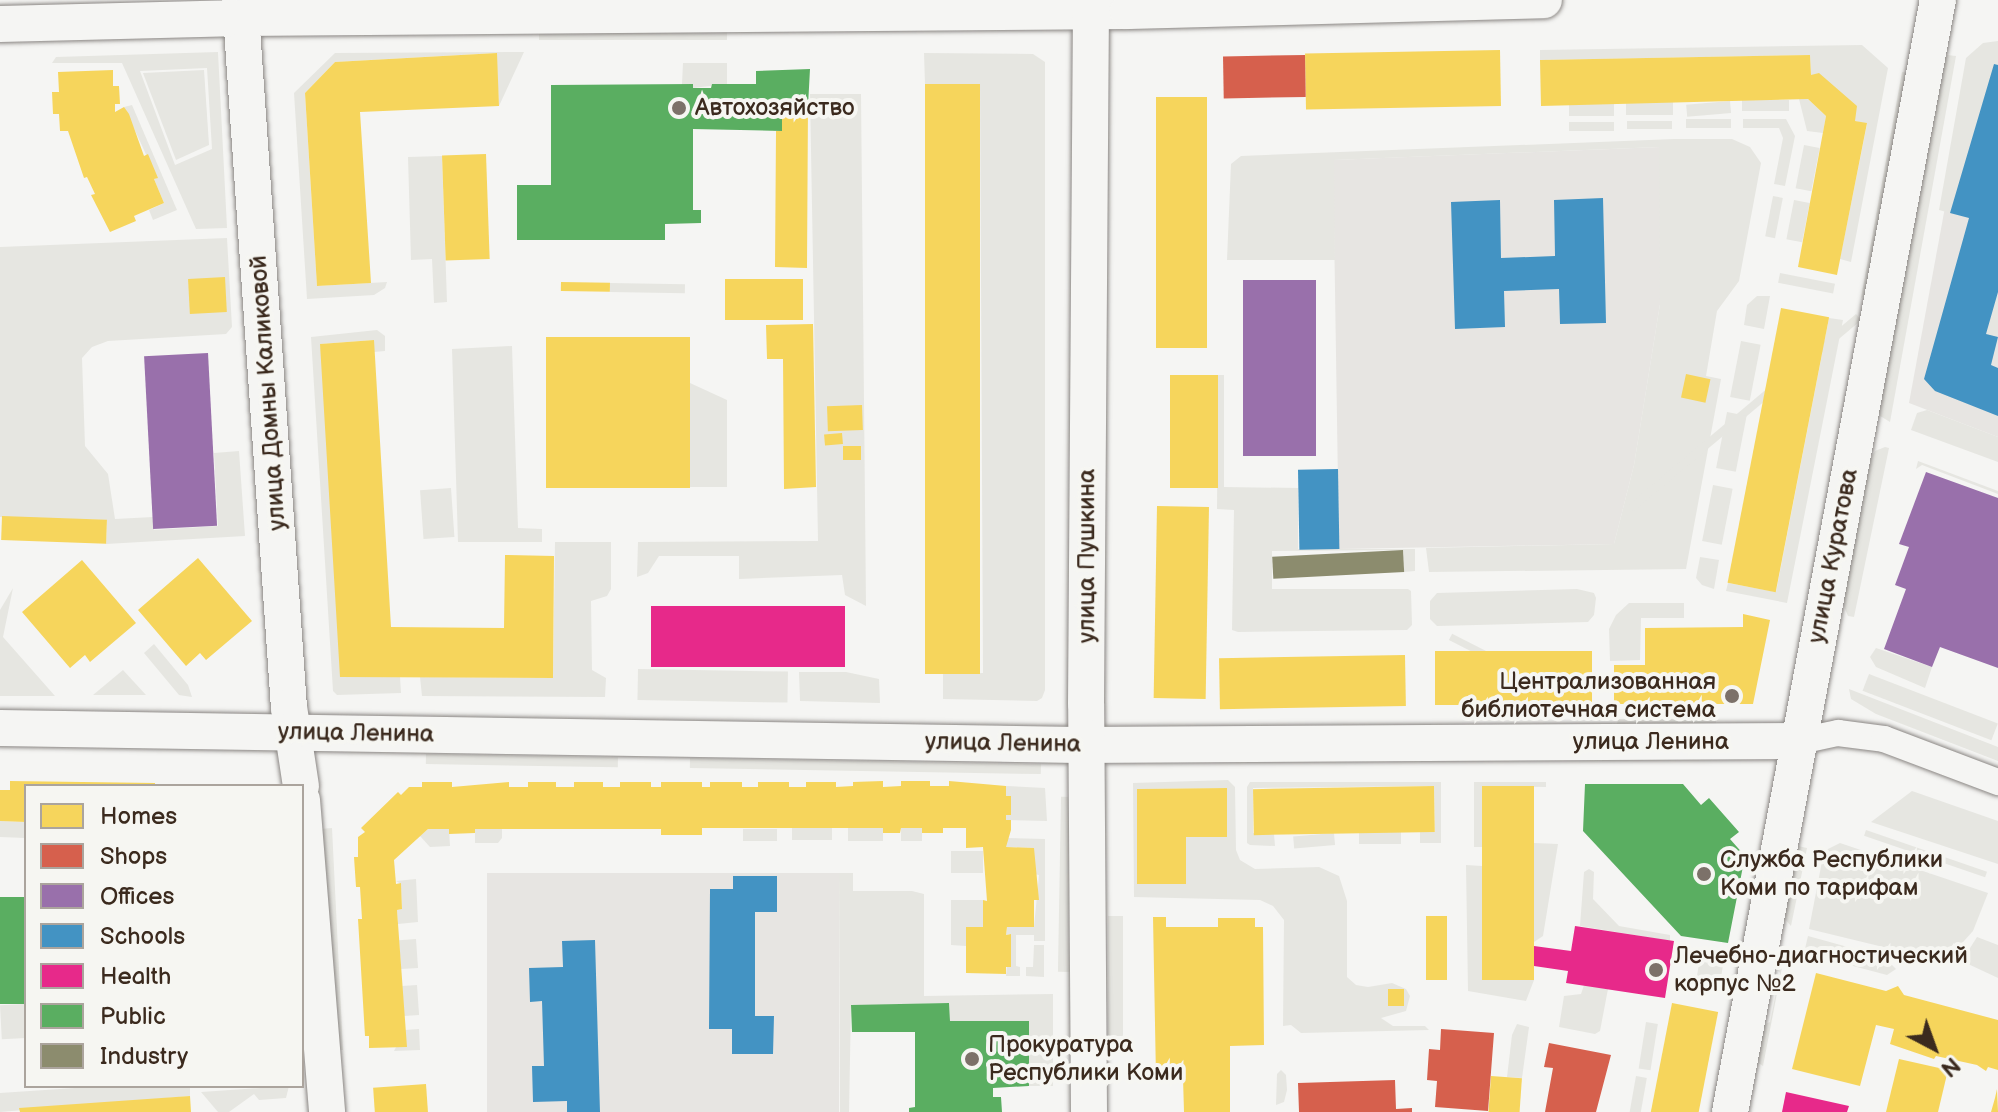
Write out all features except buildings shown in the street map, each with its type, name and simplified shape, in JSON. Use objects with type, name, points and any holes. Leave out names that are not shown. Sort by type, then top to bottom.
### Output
[{"type":"street","points":[[0,24],[240,9],[1544,0]]},
{"type":"street","name":"улица Куратова","points":[[1730,1112],[1938,0]]},
{"type":"street","name":"улица Пушкина","points":[[1089,1112],[1086,745],[1092,5]]},
{"type":"street","name":"улица Домны Каликовой","points":[[240,9],[293,733],[301,784]]},
{"type":"street","name":"улица Ленина","points":[[0,728],[1086,745],[1800,741],[1838,733],[1884,739],[1998,782]]},
{"type":"street","points":[[304,825],[327,1112]]},
{"type":"shaded area","points":[[539,22],[727,22],[727,40],[539,40]]},
{"type":"shaded area","points":[[1998,41],[1998,437],[1909,403],[1973,55]]},
{"type":"shaded area","points":[[1998,41],[1998,65],[1994,64],[1950,213],[1939,210],[1966,58],[1983,43]]},
{"type":"shaded area","points":[[1862,45],[1888,68],[1851,262],[1840,259],[1867,124],[1855,121],[1811,75],[1810,55],[1540,60],[1540,50]]},
{"type":"shaded area","points":[[218,52],[227,228],[196,229],[122,63],[52,63],[56,57]],"holes":[[[207,68],[212,149],[175,165],[140,71]]]},
{"type":"shaded area","points":[[524,52],[499,106],[496,53],[335,62],[305,93],[317,286],[387,282],[385,288],[374,295],[307,299],[294,93],[335,53]]},
{"type":"shaded area","points":[[924,53],[1033,54],[1045,62],[1045,690],[1037,701],[943,699],[943,674],[983,673],[980,84],[925,84]]},
{"type":"shaded area","points":[[1947,55],[1956,56],[1890,422],[1877,414]]},
{"type":"shaded area","points":[[683,63],[727,63],[727,84],[693,88],[682,84]]},
{"type":"shaded area","points":[[204,70],[209,145],[176,160],[143,73]]},
{"type":"shaded area","points":[[1902,72],[1909,73],[1865,296],[1861,298]]},
{"type":"shaded area","points":[[810,94],[861,94],[866,606],[845,595],[842,575],[739,579],[739,556],[659,556],[648,573],[637,577],[638,542],[818,541]]},
{"type":"shaded area","points":[[1799,99],[1808,99],[1826,116],[1823,133],[1807,131]]},
{"type":"shaded area","points":[[1742,100],[1789,100],[1789,111],[1742,111]]},
{"type":"shaded area","points":[[1730,101],[1731,113],[1687,117],[1686,105]]},
{"type":"shaded area","points":[[1626,102],[1673,102],[1673,115],[1626,115]]},
{"type":"shaded area","points":[[1569,104],[1614,104],[1614,116],[1569,116]]},
{"type":"shaded area","points":[[132,105],[177,210],[153,220],[149,210],[164,203],[154,179],[157,178],[124,107]]},
{"type":"shaded area","points":[[1686,119],[1731,119],[1731,128],[1686,128]]},
{"type":"shaded area","points":[[1743,119],[1786,119],[1795,136],[1785,186],[1774,184],[1783,138],[1779,128],[1743,128]]},
{"type":"shaded area","points":[[1627,121],[1672,121],[1672,129],[1627,129]]},
{"type":"shaded area","points":[[1569,122],[1614,122],[1614,131],[1569,131]]},
{"type":"shaded area","points":[[1732,139],[1750,147],[1761,163],[1739,281],[1717,311],[1706,376],[1721,379],[1686,569],[1429,572],[1426,548],[1614,544],[1634,465],[1660,304],[1659,147],[1334,160],[1335,260],[1227,260],[1231,164],[1241,156]]},
{"type":"shaded area","points":[[1804,145],[1820,148],[1811,191],[1796,188]]},
{"type":"shaded area","points":[[1660,147],[1660,304],[1634,465],[1614,544],[1339,549],[1333,160]]},
{"type":"shaded area","points":[[442,156],[447,302],[434,303],[432,259],[411,260],[408,157]]},
{"type":"shaded area","points":[[1773,196],[1783,198],[1775,238],[1765,236]]},
{"type":"shaded area","points":[[1794,200],[1810,203],[1802,242],[1786,239]]},
{"type":"shaded area","points":[[227,238],[232,327],[226,334],[108,341],[92,347],[82,358],[85,446],[108,474],[115,519],[153,517],[154,530],[218,526],[214,453],[239,451],[245,536],[106,544],[107,520],[0,517],[0,247]]},
{"type":"shaded area","points":[[1780,273],[1835,284],[1833,294],[1778,283]]},
{"type":"shaded area","points":[[610,283],[685,284],[685,293],[610,292]]},
{"type":"shaded area","points":[[1998,292],[1998,337],[1986,334]]},
{"type":"shaded area","points":[[1757,296],[1770,296],[1764,329],[1744,325],[1747,305]]},
{"type":"shaded area","points":[[1856,314],[1861,320],[1634,511],[1628,505]]},
{"type":"shaded area","points":[[1829,318],[1843,320],[1787,603],[1726,591],[1728,583],[1776,592]]},
{"type":"shaded area","points":[[377,330],[385,336],[385,351],[374,352],[373,340],[320,344],[400,677],[401,693],[337,695],[333,691],[311,337]]},
{"type":"shaded area","points":[[1741,341],[1761,345],[1750,401],[1730,397]]},
{"type":"shaded area","points":[[512,346],[518,528],[542,529],[542,542],[458,542],[452,349]]},
{"type":"shaded area","points":[[1218,375],[1224,375],[1224,487],[1298,488],[1298,549],[1415,549],[1415,571],[1404,572],[1403,550],[1272,551],[1272,589],[1408,589],[1411,591],[1412,625],[1407,630],[1232,630],[1234,510],[1217,509]]},
{"type":"shaded area","points":[[690,383],[727,400],[727,487],[690,487]]},
{"type":"shaded area","points":[[1927,410],[1998,437],[1998,462],[1911,430],[1917,413]]},
{"type":"shaded area","points":[[1727,412],[1747,416],[1736,472],[1716,468]]},
{"type":"shaded area","points":[[1889,448],[1854,617],[1848,616],[1842,602],[1871,458],[1875,451]]},
{"type":"shaded area","points":[[1918,461],[1998,491],[1998,494],[1922,465],[1916,469]]},
{"type":"shaded area","points":[[1713,485],[1733,489],[1722,545],[1702,541]]},
{"type":"shaded area","points":[[451,488],[454,537],[423,539],[420,490]]},
{"type":"shaded area","points":[[555,542],[611,542],[611,589],[607,596],[591,601],[592,670],[606,678],[605,697],[422,696],[420,677],[553,678]]},
{"type":"shaded area","points":[[1700,557],[1719,560],[1714,589],[1702,585],[1696,578]]},
{"type":"shaded area","points":[[13,588],[3,637],[55,696],[0,696],[0,610]]},
{"type":"shaded area","points":[[1577,589],[1594,593],[1596,598],[1594,615],[1588,622],[1437,626],[1430,619],[1430,601],[1437,593]]},
{"type":"shaded area","points":[[1629,603],[1684,603],[1684,618],[1641,618],[1640,660],[1610,661],[1609,629],[1616,615]]},
{"type":"shaded area","points":[[1452,634],[1592,705],[1589,711],[1449,640]]},
{"type":"shaded area","points":[[154,644],[188,685],[192,697],[179,695],[144,653]]},
{"type":"shaded area","points":[[1876,648],[1932,667],[1925,688],[1876,667],[1870,657]]},
{"type":"shaded area","points":[[638,669],[788,672],[787,703],[637,700]]},
{"type":"shaded area","points":[[123,670],[146,695],[93,695]]},
{"type":"shaded area","points":[[799,672],[846,672],[879,679],[880,703],[800,701]]},
{"type":"shaded area","points":[[1869,674],[1998,723],[1991,740],[1863,691]]},
{"type":"shaded area","points":[[1849,689],[1998,747],[1998,761],[1876,714],[1851,699]]},
{"type":"shaded area","points":[[1618,719],[1716,719],[1716,726],[1617,725]]},
{"type":"shaded area","points":[[426,754],[618,757],[618,767],[426,764]]},
{"type":"shaded area","points":[[690,758],[1041,764],[1041,774],[690,768]]},
{"type":"shaded area","points":[[1228,780],[1235,787],[1236,850],[1240,860],[1255,869],[1319,867],[1339,876],[1347,901],[1347,977],[1356,985],[1368,987],[1392,983],[1406,989],[1410,996],[1406,1011],[1381,1018],[1393,1026],[1425,1026],[1429,1030],[1301,1033],[1291,1025],[1283,1026],[1284,920],[1273,906],[1260,900],[1134,897],[1133,783]],"holes":[[[1227,788],[1227,837],[1186,837],[1186,884],[1137,884],[1137,789]]]},
{"type":"shaded area","points":[[1250,782],[1441,782],[1441,843],[1420,843],[1420,832],[1435,832],[1434,786],[1253,788],[1253,833],[1274,834],[1275,846],[1250,845],[1247,843],[1247,787]]},
{"type":"shaded area","points":[[1474,782],[1546,782],[1546,787],[1482,786],[1482,847],[1474,847]]},
{"type":"shaded area","points":[[1006,786],[1045,788],[1047,821],[1006,820],[1006,815],[1011,814],[1011,797],[1006,796]]},
{"type":"shaded area","points":[[1912,791],[1998,821],[1998,864],[1871,822]]},
{"type":"shaded area","points":[[1061,797],[1073,797],[1070,972],[1058,972]]},
{"type":"shaded area","points":[[0,821],[24,822],[24,838],[0,837]]},
{"type":"shaded area","points":[[332,828],[343,1050],[333,1050],[320,829]]},
{"type":"shaded area","points":[[792,828],[832,828],[832,840],[792,840]]},
{"type":"shaded area","points":[[848,828],[883,828],[883,841],[848,841]]},
{"type":"shaded area","points":[[901,828],[922,828],[922,841],[901,841]]},
{"type":"shaded area","points":[[428,829],[449,829],[450,846],[430,847],[420,836]]},
{"type":"shaded area","points":[[475,829],[502,829],[502,838],[498,843],[475,843]]},
{"type":"shaded area","points":[[743,829],[777,829],[777,841],[743,841]]},
{"type":"shaded area","points":[[1866,830],[1987,872],[1985,877],[1864,836]]},
{"type":"shaded area","points":[[1359,832],[1401,832],[1401,844],[1359,844]]},
{"type":"shaded area","points":[[1334,833],[1335,845],[1294,849],[1293,837]]},
{"type":"shaded area","points":[[1006,838],[1045,839],[1045,941],[1034,941],[1034,935],[1016,935],[1016,966],[1020,967],[1020,976],[1006,976],[1010,934],[1006,935],[1007,927],[1034,927],[1039,875],[1034,874],[1034,848],[1006,847]]},
{"type":"shaded area","points":[[1534,843],[1558,844],[1543,936],[1534,942]]},
{"type":"shaded area","points":[[1840,843],[1988,893],[1973,931],[1945,962],[1809,929],[1824,851]]},
{"type":"shaded area","points":[[1798,846],[1807,848],[1791,926],[1784,918]]},
{"type":"shaded area","points":[[951,851],[983,851],[983,873],[951,873]]},
{"type":"shaded area","points":[[1466,865],[1482,866],[1482,980],[1534,980],[1526,1001],[1468,991]]},
{"type":"shaded area","points":[[1589,869],[1594,872],[1593,899],[1619,926],[1670,935],[1670,941],[1580,926],[1584,872]]},
{"type":"shaded area","points":[[487,873],[839,873],[839,1112],[487,1112]]},
{"type":"shaded area","points":[[839,873],[853,873],[853,891],[912,891],[924,894],[924,996],[1053,994],[1053,1086],[1029,1086],[1028,1021],[950,1021],[949,1003],[851,1006],[849,1112],[840,1112]]},
{"type":"shaded area","points":[[416,879],[418,922],[398,924],[397,910],[402,909],[401,884],[396,881]]},
{"type":"shaded area","points":[[951,900],[983,900],[983,927],[967,927],[966,946],[951,945]]},
{"type":"shaded area","points":[[1108,916],[1123,916],[1123,1036],[1108,1036]]},
{"type":"shaded area","points":[[1808,936],[1884,957],[1896,969],[1887,975],[1804,953]]},
{"type":"shaded area","points":[[1977,937],[1998,945],[1998,978],[1966,963],[1965,956]]},
{"type":"shaded area","points":[[416,939],[418,968],[401,969],[399,940]]},
{"type":"shaded area","points":[[1034,945],[1044,945],[1044,977],[1026,976],[1026,967],[1033,967]]},
{"type":"shaded area","points":[[1700,957],[1724,961],[1720,985],[1696,982]]},
{"type":"shaded area","points":[[1783,962],[1763,1066],[1757,1062],[1763,1025],[1770,1022],[1780,973],[1775,968]]},
{"type":"shaded area","points":[[417,985],[419,1015],[404,1016],[402,986]]},
{"type":"shaded area","points":[[1584,985],[1608,989],[1600,1031],[1595,1034],[1559,1027],[1564,996],[1581,994]]},
{"type":"shaded area","points":[[24,1004],[24,1038],[2,1039],[0,1005]]},
{"type":"shaded area","points":[[1646,1022],[1658,1024],[1650,1070],[1639,1068]]},
{"type":"shaded area","points":[[1517,1024],[1529,1027],[1522,1078],[1507,1077],[1512,1035]]},
{"type":"shaded area","points":[[419,1029],[420,1050],[394,1051],[405,1030]]},
{"type":"shaded area","points":[[1281,1070],[1286,1075],[1287,1090],[1284,1102],[1276,1105],[1277,1074]]},
{"type":"shaded area","points":[[1636,1076],[1647,1078],[1641,1112],[1630,1112]]},
{"type":"shaded area","points":[[75,1088],[190,1088],[190,1096],[0,1112],[0,1093]]},
{"type":"shaded area","points":[[288,1088],[286,1098],[259,1100],[254,1094],[229,1112],[218,1112],[201,1092]]},
{"type":"place","name":"Автохозяйство","points":[[679,108]]},
{"type":"place","name":"Централизованная библиотечная система","points":[[1732,696]]},
{"type":"place","name":"Служба Республики Коми по тарифам","points":[[1704,874]]},
{"type":"place","name":"Лечебно-диагностический корпус №2","points":[[1656,970]]},
{"type":"place","name":"Прокуратура Республики Коми","points":[[972,1059]]}]
